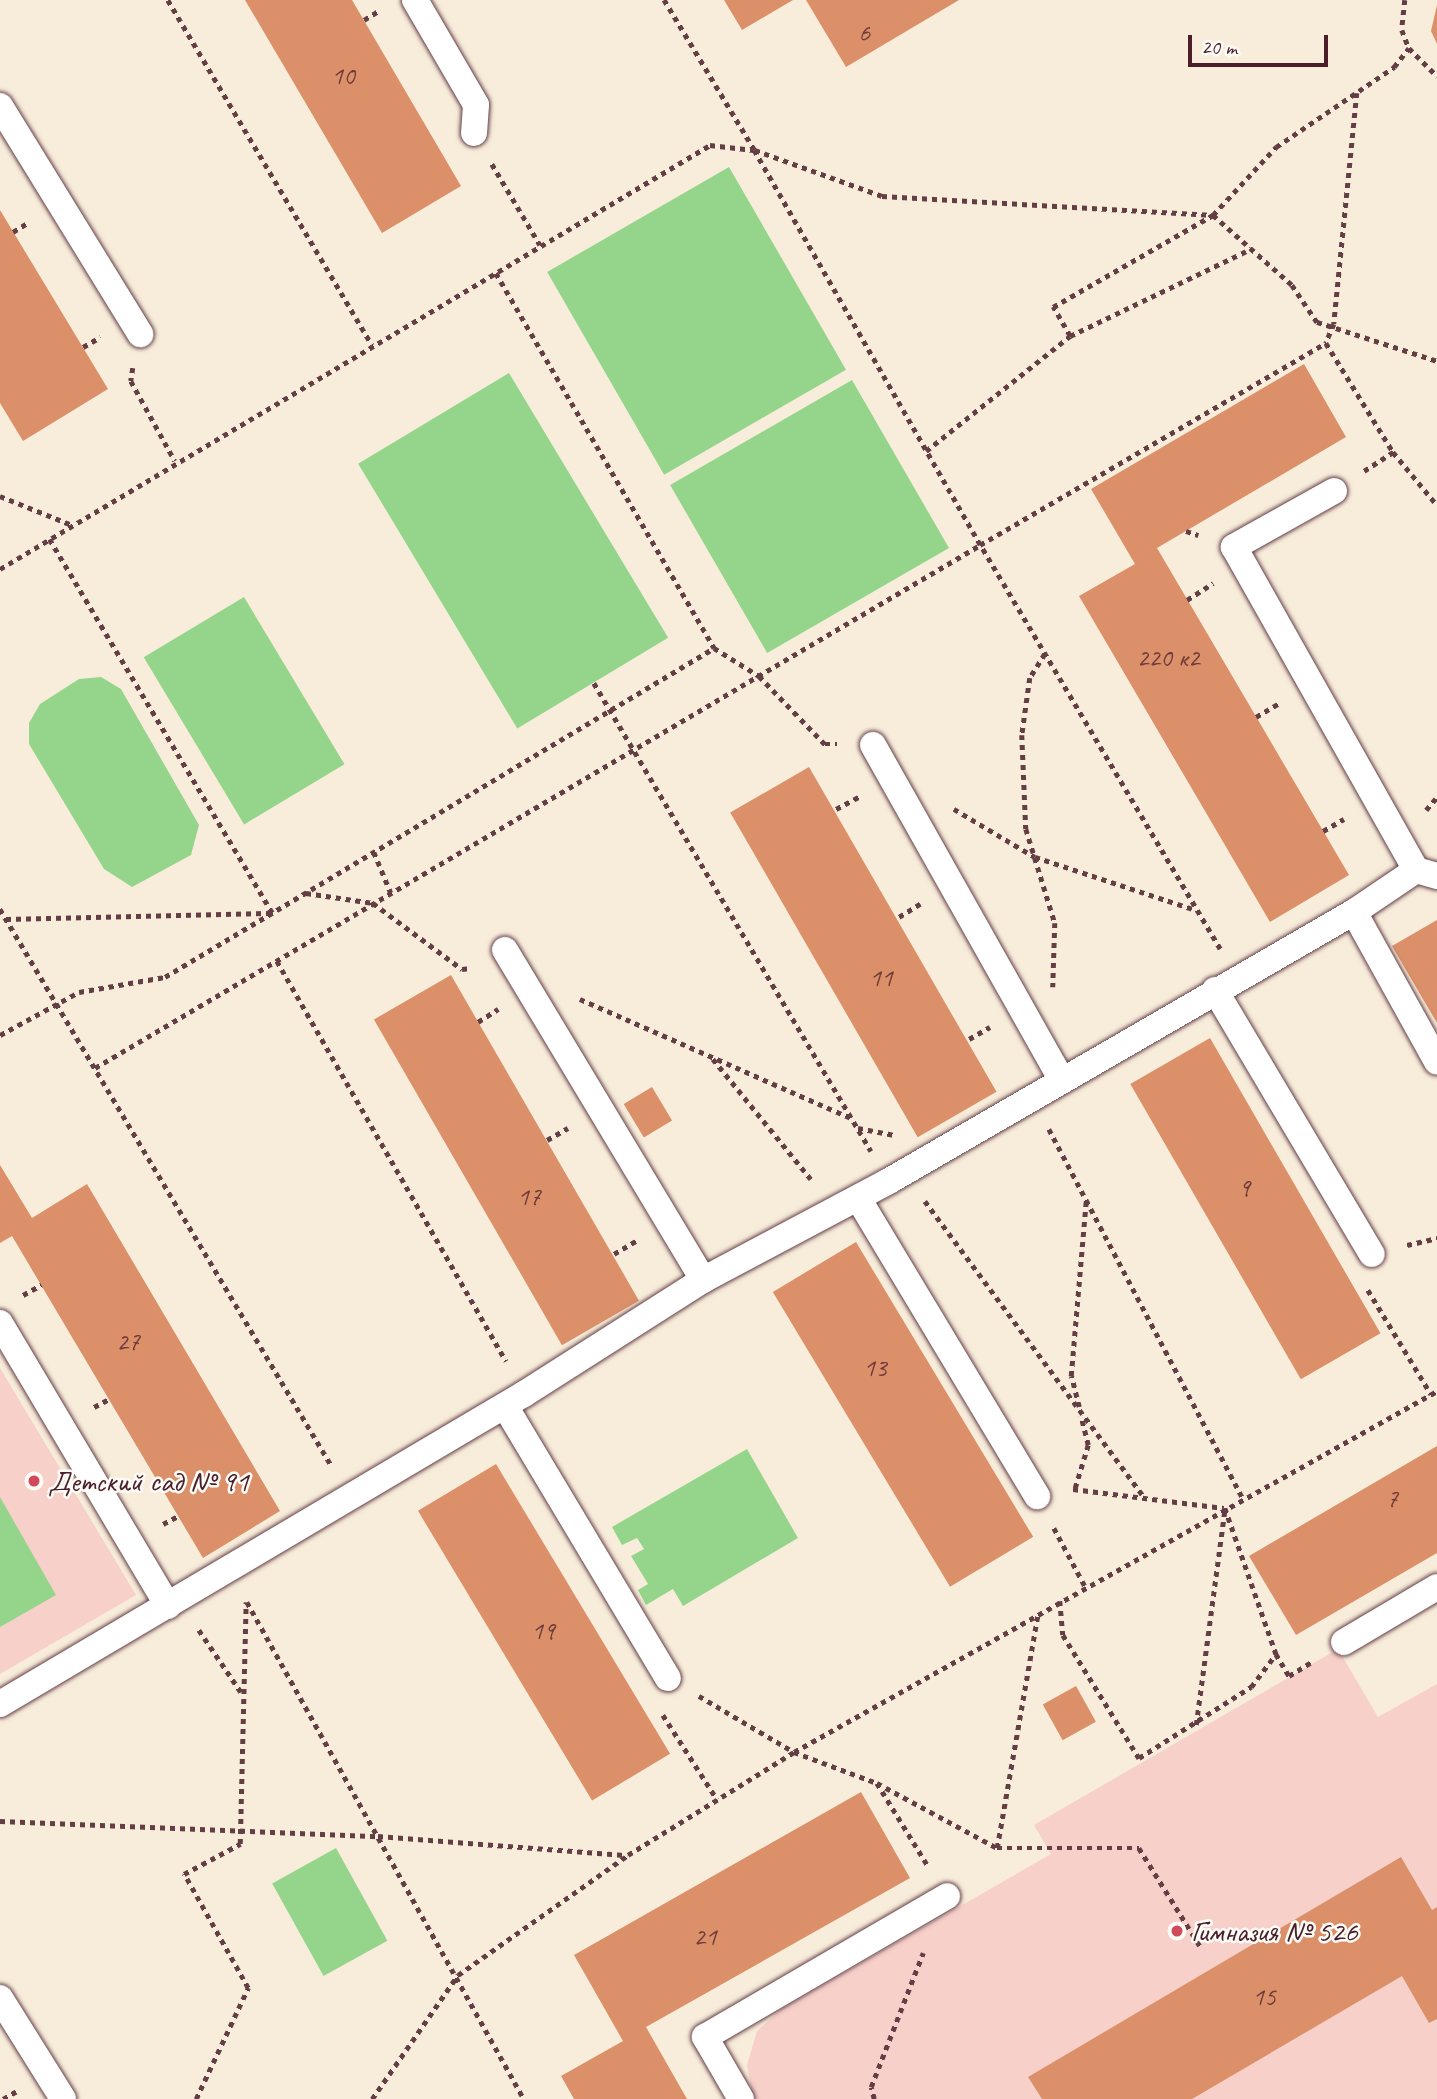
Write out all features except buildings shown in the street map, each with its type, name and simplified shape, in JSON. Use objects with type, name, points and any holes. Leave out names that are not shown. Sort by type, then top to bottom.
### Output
[{"type":"lane","points":[[415,0],[476,105],[474,133]]},
{"type":"lane","points":[[0,106],[140,334]]},
{"type":"lane","points":[[0,1704],[515,1400],[703,1280],[895,1178],[1060,1077],[1426,873],[1234,547],[1334,491]]},
{"type":"lane","points":[[873,745],[1060,1077]]},
{"type":"lane","points":[[1354,912],[1437,1062]]},
{"type":"lane","points":[[512,962],[703,1280]]},
{"type":"lane","points":[[1215,990],[1366,1265]]},
{"type":"lane","points":[[847,1204],[1033,1490]]},
{"type":"lane","points":[[0,1323],[167,1606]]},
{"type":"lane","points":[[515,1400],[668,1678]]},
{"type":"lane","points":[[1344,1642],[1437,1587]]},
{"type":"lane","points":[[741,2099],[705,2037],[935,1902]]},
{"type":"lane","points":[[0,1998],[62,2099]]},
{"type":"path","points":[[168,0],[372,345]]},
{"type":"path","points":[[664,0],[754,150],[980,545],[1228,962],[1215,990]]},
{"type":"path","points":[[1405,0],[1409,48],[1437,76]]},
{"type":"path","points":[[1070,336],[1053,307],[1213,215],[1276,147],[1357,92],[1409,48]]},
{"type":"path","points":[[95,1068],[1326,343],[1334,324],[1357,92]]},
{"type":"path","points":[[474,133],[540,245]]},
{"type":"path","points":[[0,569],[175,461],[710,145],[754,150],[882,195],[1213,215],[1292,285],[1317,322],[1334,324],[1437,361]]},
{"type":"path","points":[[926,451],[1070,336],[1251,249]]},
{"type":"path","points":[[496,273],[714,648],[759,676],[825,744],[873,745]]},
{"type":"path","points":[[140,334],[131,382],[175,461]]},
{"type":"path","points":[[1326,343],[1393,452],[1437,505]]},
{"type":"path","points":[[0,496],[72,525]]},
{"type":"path","points":[[49,539],[272,913]]},
{"type":"path","points":[[0,1035],[55,1003],[165,976],[714,648]]},
{"type":"path","points":[[1042,1047],[1055,923],[1026,829],[1022,734],[1030,678],[1045,654]]},
{"type":"path","points":[[594,683],[852,1118],[895,1178],[953,1235],[1145,1498]]},
{"type":"path","points":[[944,803],[1035,857],[1197,910]]},
{"type":"path","points":[[374,852],[391,893]]},
{"type":"path","points":[[305,893],[373,904],[462,969],[512,962],[710,1056],[852,1118]]},
{"type":"path","points":[[0,909],[350,1498]]},
{"type":"path","points":[[6,919],[272,913]]},
{"type":"path","points":[[0,927],[9,925]]},
{"type":"path","points":[[277,961],[515,1400]]},
{"type":"path","points":[[710,1056],[847,1204]]},
{"type":"path","points":[[1060,1077],[1043,1116],[1243,1498]]},
{"type":"path","points":[[1075,1489],[1088,1445],[1071,1376],[1086,1198]]},
{"type":"path","points":[[372,2099],[458,1975],[628,1855],[794,1752],[1434,1392],[1366,1265]]},
{"type":"path","points":[[1085,1586],[1033,1490],[1075,1489],[1225,1508]]},
{"type":"path","points":[[1225,1508],[1276,1654],[1289,1676],[1344,1642]]},
{"type":"path","points":[[1196,1725],[1225,1508]]},
{"type":"path","points":[[229,1570],[458,1975],[524,2099]]},
{"type":"path","points":[[196,2099],[248,1988],[184,1874],[240,1844],[235,1830],[246,1601]]},
{"type":"path","points":[[1060,1601],[1063,1635],[1139,1758],[1196,1725],[1251,1687],[1276,1654]]},
{"type":"path","points":[[167,1606],[191,1618],[242,1692]]},
{"type":"path","points":[[997,1848],[1038,1613]]},
{"type":"path","points":[[717,1800],[660,1710],[668,1678],[794,1752],[877,1783],[997,1848],[1139,1848],[1200,1946]]},
{"type":"path","points":[[874,2099],[871,2087],[925,1948],[935,1902],[877,1783]]},
{"type":"path","points":[[0,1821],[378,1836],[628,1855]]},
{"type":"shaded area","name":"Детский сад № 91","points":[[0,1368],[136,1595],[0,1674]]},
{"type":"shaded area","name":"Гимназия № 526","points":[[1338,1649],[1378,1717],[1437,1684],[1437,2099],[753,2099],[747,2065],[757,2031],[783,2008],[1051,1854],[1034,1825]]},
{"type":"green space","points":[[729,167],[846,370],[664,475],[547,272]]},
{"type":"green space","points":[[509,373],[668,638],[517,729],[358,464]]},
{"type":"green space","points":[[852,380],[949,548],[767,653],[670,485]]},
{"type":"green space","points":[[244,597],[344,764],[244,824],[144,657]]},
{"type":"green space","points":[[101,677],[121,689],[199,825],[191,855],[132,887],[104,869],[29,744],[29,723],[40,704],[79,679]]},
{"type":"green space","points":[[747,1449],[798,1538],[683,1606],[673,1589],[646,1605],[638,1590],[648,1584],[631,1556],[644,1549],[637,1538],[622,1545],[612,1527]]},
{"type":"green space","points":[[0,1497],[56,1595],[0,1627]]},
{"type":"green space","points":[[336,1848],[387,1941],[324,1976],[272,1883]]},
{"type":"place","name":"Детский сад № 91","points":[[34,1481]]},
{"type":"place","name":"Гимназия № 526","points":[[1177,1931]]}]
